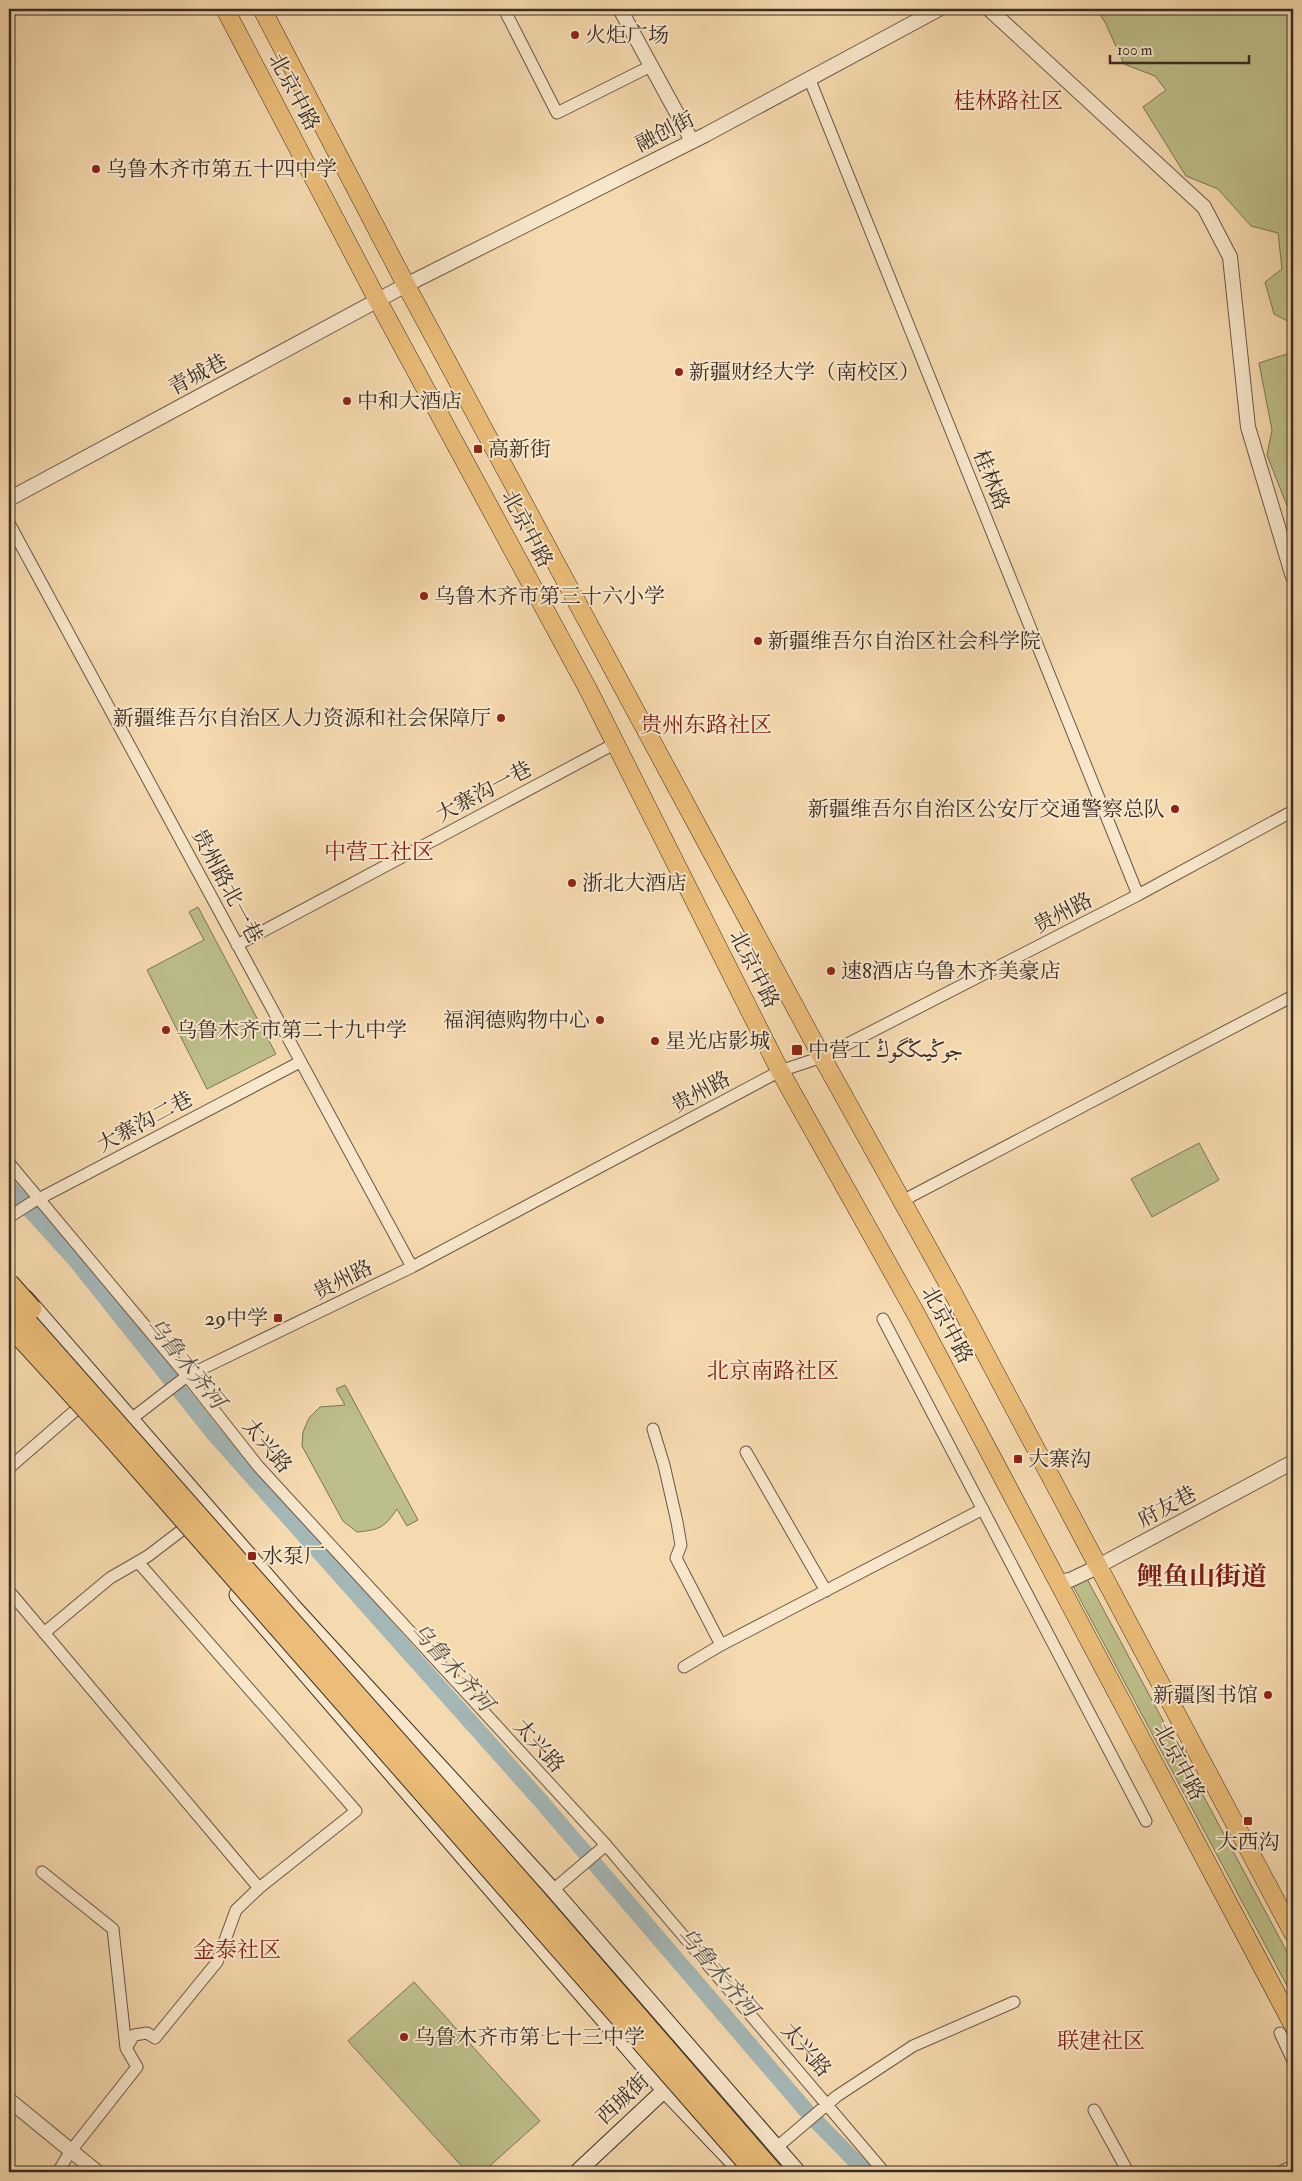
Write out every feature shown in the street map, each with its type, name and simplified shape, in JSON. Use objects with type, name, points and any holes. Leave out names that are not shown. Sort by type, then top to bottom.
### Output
[{"type":"highway","points":[[9,1283],[67,1350],[89,1381],[773,2172]]},
{"type":"highway","points":[[9,1301],[99,1391]]},
{"type":"highway","points":[[9,1325],[118,1446],[755,2172]]},
{"type":"main road","name":"北京中路","points":[[225,9],[378,301],[589,691],[780,1071],[916,1314],[1058,1582],[1286,2029]]},
{"type":"main road","name":"北京中路","points":[[262,9],[406,285],[822,1057],[1097,1562],[1293,1933]]},
{"type":"main road","points":[[9,1278],[99,1391],[132,1418],[293,1606],[552,1890],[798,2172]]},
{"type":"main road","points":[[9,1334],[78,1409],[664,2090],[742,2172]]},
{"type":"main road","name":"西珹街","points":[[577,2172],[664,2090],[700,2060]]},
{"type":"street","points":[[504,9],[557,113],[652,66]]},
{"type":"street","points":[[620,9],[692,141]]},
{"type":"street","name":"融创街","points":[[406,285],[692,141],[939,9]]},
{"type":"street","points":[[989,9],[1204,207],[1230,257],[1248,427],[1293,576]]},
{"type":"street","name":"桂林路","points":[[809,78],[1138,895]]},
{"type":"street","name":"青城巷","points":[[9,498],[406,285]]},
{"type":"street","name":"贵州路北一巷","points":[[9,523],[412,1267]]},
{"type":"street","name":"大寨沟一巷","points":[[238,945],[616,743]]},
{"type":"street","name":"贵州路","points":[[105,1441],[185,1377],[412,1267],[780,1071],[822,1057],[1292,814]]},
{"type":"street","points":[[902,1201],[1293,996]]},
{"type":"street","name":"大寨沟二巷","points":[[9,1217],[35,1201],[300,1062]]},
{"type":"street","name":"太兴路","points":[[9,1163],[35,1201],[258,1466],[604,1847],[884,2172]]},
{"type":"street","points":[[883,1319],[1146,1821]]},
{"type":"street","points":[[9,1468],[99,1391]]},
{"type":"street","points":[[653,1429],[677,1522],[681,1545],[676,1558],[721,1645]]},
{"type":"street","points":[[746,1452],[826,1591]]},
{"type":"street","name":"府友巷","points":[[1058,1582],[1070,1580],[1097,1562],[1293,1454]]},
{"type":"street","name":"府友巷","points":[[1097,1562],[1293,1462]]},
{"type":"street","points":[[684,1667],[721,1645],[983,1508]]},
{"type":"street","points":[[44,1633],[110,1578],[138,1562],[182,1530]]},
{"type":"street","points":[[126,2048],[134,2035],[147,2033],[155,2038],[216,1962],[236,1910],[259,1888],[356,1811],[138,1562]]},
{"type":"street","points":[[9,1591],[259,1888]]},
{"type":"street","points":[[552,1890],[604,1847]]},
{"type":"street","points":[[42,1872],[113,1929],[126,2048],[137,2067],[70,2152],[58,2172]]},
{"type":"street","points":[[776,2148],[837,2096],[913,2046],[1014,2002]]},
{"type":"street","points":[[1286,2029],[1293,2061]]},
{"type":"street","points":[[9,2100],[70,2152],[97,2172]]},
{"type":"street","points":[[1094,2110],[1128,2172]]},
{"type":"street","points":[[1280,2172],[1293,2166]]},
{"type":"green space","points":[[1096,9],[1293,9],[1293,324],[1274,314],[1265,282],[1282,269],[1278,233],[1251,226],[1218,189],[1186,176],[1143,107],[1166,90],[1155,76],[1124,64],[1105,22]]},
{"type":"green space","points":[[1293,352],[1293,521],[1267,455],[1272,430],[1259,363]]},
{"type":"green space","points":[[198,907],[276,1054],[207,1089],[147,970],[204,940],[189,912]]},
{"type":"green space","points":[[1199,1143],[1219,1180],[1152,1217],[1131,1179]]},
{"type":"green space","points":[[345,1385],[418,1520],[407,1526],[397,1509],[385,1524],[377,1529],[357,1532],[343,1521],[302,1446],[303,1432],[309,1418],[320,1407],[345,1405],[336,1389]]},
{"type":"green space","points":[[1086,1577],[1293,1963],[1293,1997],[1072,1584]]},
{"type":"green space","points":[[414,1982],[540,2121],[483,2172],[467,2172],[348,2041]]},
{"type":"waterway","name":"乌鲁木齐河","points":[[9,1187],[77,1262],[214,1434],[540,1800],[810,2115],[866,2172]]},
{"type":"place","name":"火炬广场","points":[[575,35]]},
{"type":"place","name":"乌鲁木齐市第五十四中学","points":[[96,169]]},
{"type":"place","name":"新疆财经大学（南校区）","points":[[679,372]]},
{"type":"place","name":"中和大酒店","points":[[347,401]]},
{"type":"place","name":"高新街","points":[[478,449]]},
{"type":"place","name":"乌鲁木齐市第三十六小学","points":[[424,596]]},
{"type":"place","name":"新疆维吾尔自治区社会科学院","points":[[758,641]]},
{"type":"place","name":"新疆维吾尔自治区人力资源和社会保障厅","points":[[501,718]]},
{"type":"place","name":"新疆维吾尔自治区公安厅交通警察总队","points":[[1175,809]]},
{"type":"place","name":"浙北大酒店","points":[[572,883]]},
{"type":"place","name":"速8酒店乌鲁木齐美豪店","points":[[831,971]]},
{"type":"place","name":"福润德购物中心","points":[[600,1020]]},
{"type":"place","name":"乌鲁木齐市第二十九中学","points":[[166,1030]]},
{"type":"place","name":"星光店影城","points":[[655,1041]]},
{"type":"place","name":"中营工 جوڭيىڭگوڭ","points":[[797,1050]]},
{"type":"place","name":"29中学","points":[[278,1318]]},
{"type":"place","name":"大寨沟","points":[[1018,1459]]},
{"type":"place","name":"水泵厂","points":[[252,1556]]},
{"type":"place","name":"新疆图书馆","points":[[1268,1695]]},
{"type":"place","name":"大西沟","points":[[1248,1821]]},
{"type":"place","name":"乌鲁木齐市第七十三中学","points":[[404,2037]]},
{"type":"district","name":"桂林路社区","points":[[1008,101]]},
{"type":"district","name":"贵州东路社区","points":[[706,725]]},
{"type":"district","name":"中营工社区","points":[[379,852]]},
{"type":"district","name":"北京南路社区","points":[[773,1371]]},
{"type":"district","name":"鲤鱼山街道","points":[[1202,1577]]},
{"type":"district","name":"金泰社区","points":[[237,1950]]},
{"type":"district","name":"联建社区","points":[[1101,2041]]}]
